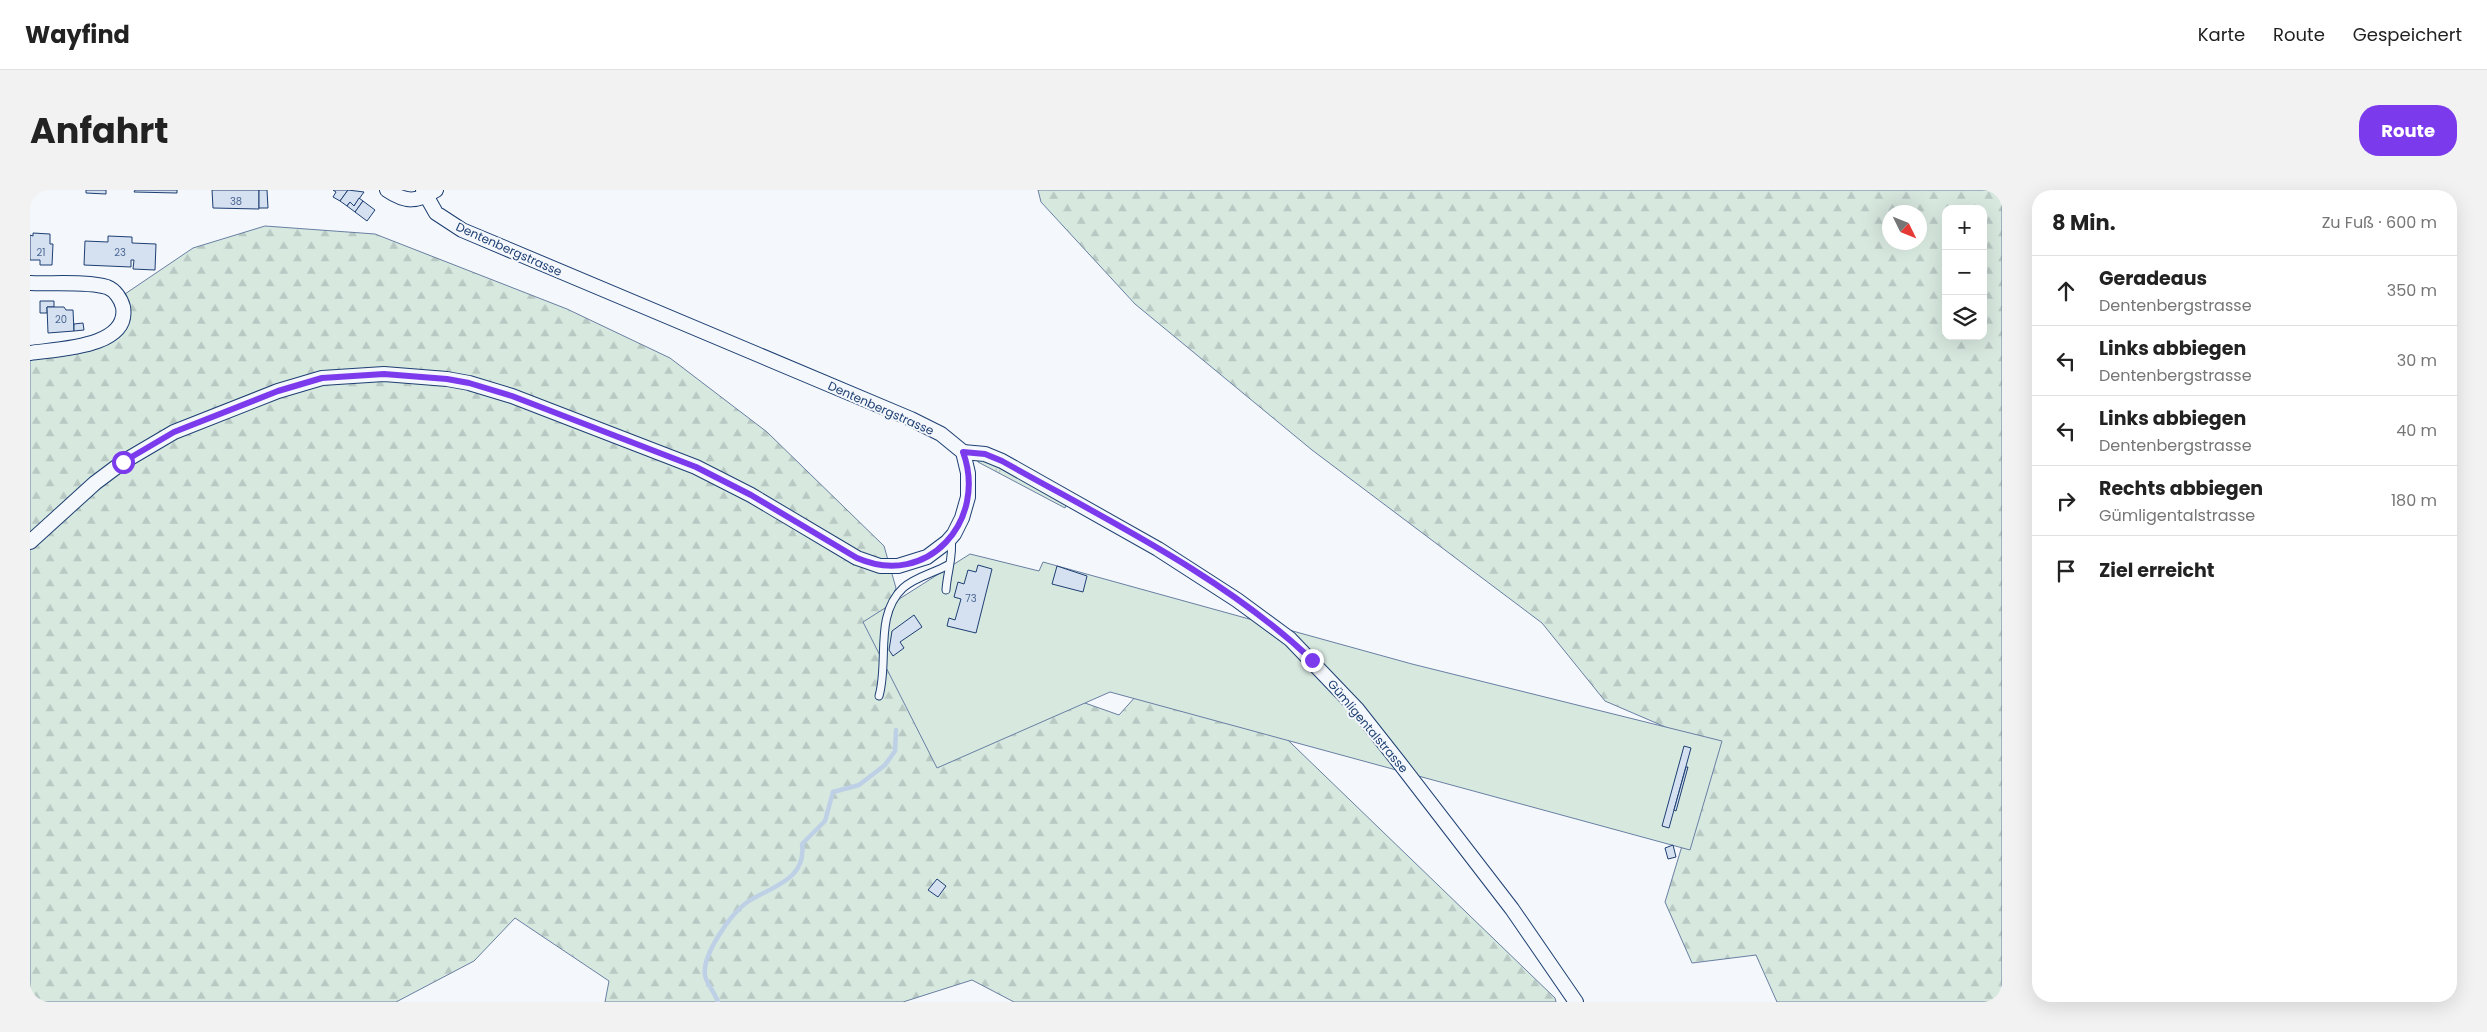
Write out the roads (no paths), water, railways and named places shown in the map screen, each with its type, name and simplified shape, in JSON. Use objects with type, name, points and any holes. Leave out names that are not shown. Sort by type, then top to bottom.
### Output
[{"type":"street","points":[[387,190],[399,199],[407,200],[417,200],[428,192]]},
{"type":"street","name":"Dentenbergstrasse","points":[[428,192],[436,213],[462,230],[911,419],[941,434],[963,452]]},
{"type":"street","points":[[30,283],[106,287],[119,298],[123,315],[118,328],[100,341],[30,352]]},
{"type":"street","points":[[30,542],[95,484],[123,462],[174,432],[278,391],[322,378],[384,374],[447,379],[491,388],[687,463],[751,495],[840,549],[869,563],[892,566],[908,564],[938,550],[950,538],[962,518],[968,497],[968,473],[963,452]]},
{"type":"street","name":"Gümligentalstrasse","points":[[963,452],[985,454],[1002,461],[1150,545],[1237,600],[1290,639],[1357,709],[1398,761],[1512,909],[1576,1002]]},
{"type":"lane","points":[[946,590],[948,565],[953,549],[950,538]]},
{"type":"lane","points":[[879,696],[883,679],[887,620],[897,595],[912,582],[948,565]]},
{"type":"waterway","points":[[718,1002],[705,975],[708,957],[718,936],[732,916],[746,903],[793,875],[799,867],[802,857],[802,844],[825,821],[833,792],[859,785],[885,765],[895,751],[896,730]]}]
